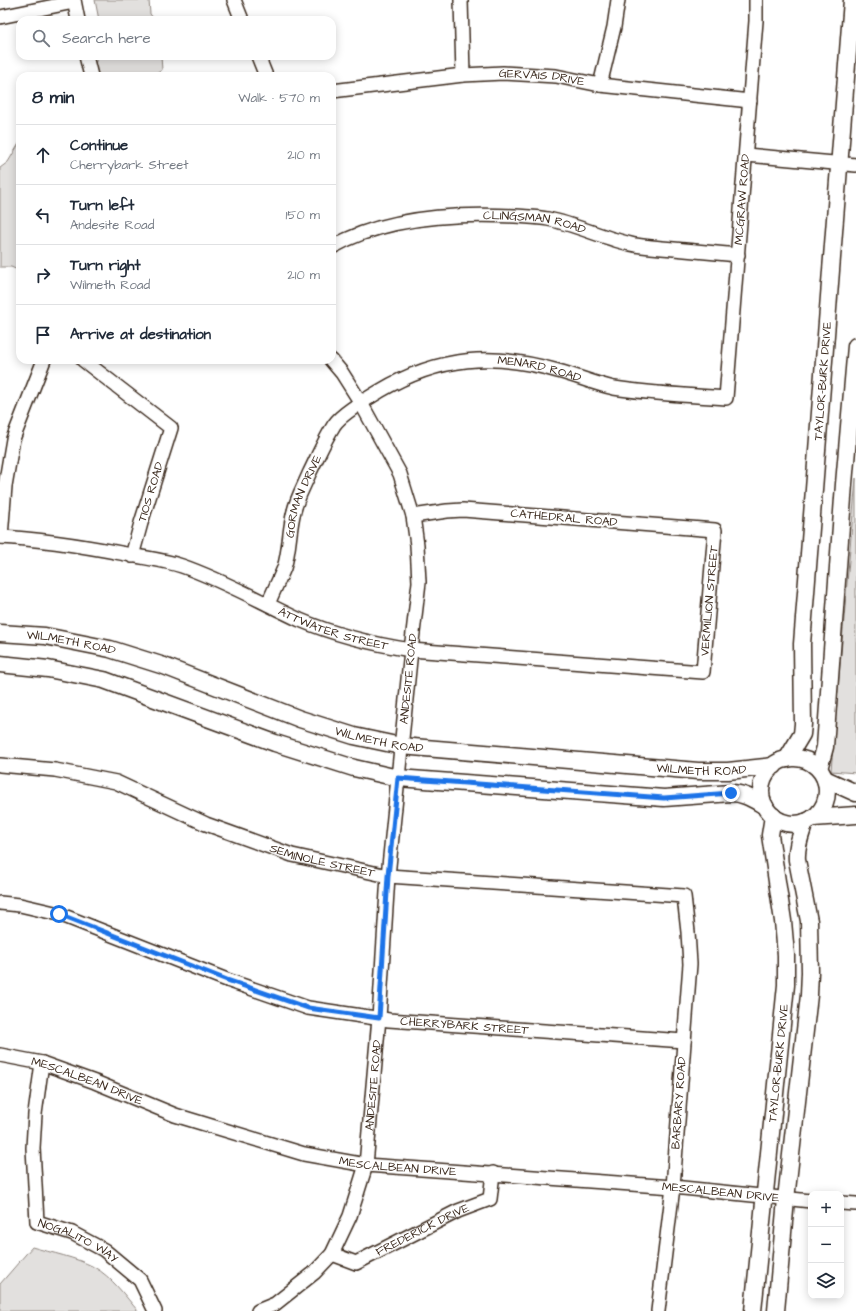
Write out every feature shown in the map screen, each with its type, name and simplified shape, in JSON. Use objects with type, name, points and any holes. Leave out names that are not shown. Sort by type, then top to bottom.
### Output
[{"type":"street","points":[[234,0],[240,16]]},
{"type":"street","points":[[462,0],[463,75]]},
{"type":"street","points":[[600,85],[614,27],[618,0]]},
{"type":"street","name":"MCGRAW ROAD","points":[[726,398],[746,156],[756,20],[756,0]]},
{"type":"street","name":"TAYLOR-BURK DRIVE","points":[[780,762],[802,734],[803,724],[801,667],[802,644],[852,0]]},
{"type":"street","points":[[0,17],[74,1],[77,16]]},
{"type":"street","points":[[87,60],[90,72]]},
{"type":"street","points":[[260,60],[264,72]]},
{"type":"street","name":"GERVAIS DRIVE","points":[[336,91],[463,75],[503,73],[556,76],[600,85],[750,101]]},
{"type":"street","points":[[746,156],[856,165]]},
{"type":"street","name":"CLINGSMAN ROAD","points":[[336,244],[363,232],[403,222],[439,217],[495,215],[546,218],[636,245],[738,255]]},
{"type":"street","points":[[809,820],[821,810],[826,800],[827,789],[822,774],[856,346]]},
{"type":"street","name":"MENARD ROAD","points":[[361,403],[410,376],[434,367],[454,362],[491,359],[525,363],[612,387],[726,398]]},
{"type":"street","points":[[1,537],[4,486],[13,439],[42,364]]},
{"type":"street","name":"TIOS ROAD","points":[[88,364],[171,428],[132,556]]},
{"type":"street","name":"ANDESITE ROAD","points":[[258,1311],[275,1304],[314,1273],[332,1254],[350,1216],[366,1164],[379,1018],[388,876],[419,582],[417,545],[412,516],[400,474],[361,403],[342,373],[334,364]]},
{"type":"street","name":"GORMAN DRIVE","points":[[268,604],[284,567],[294,510],[309,474],[335,423],[361,403]]},
{"type":"street","name":"CATHEDRAL ROAD","points":[[412,516],[463,510],[715,530]]},
{"type":"street","name":"VERMILION STREET","points":[[703,672],[715,530]]},
{"type":"street","name":"ATTWATER STREET","points":[[1,537],[40,539],[72,544],[180,566],[213,578],[300,620],[381,645],[411,650],[703,672]]},
{"type":"street","name":"WILMETH ROAD","points":[[0,633],[45,636],[110,649],[164,666],[300,719],[354,736],[402,746],[698,771],[728,771],[780,762]]},
{"type":"street","name":"WILMETH ROAD","points":[[0,664],[48,669],[104,680],[170,703],[275,743],[354,768],[398,778],[664,798],[739,793],[747,796],[769,811]]},
{"type":"street","points":[[856,793],[822,774],[812,764],[796,758],[780,762],[767,772],[763,780],[762,794],[769,811],[780,820],[788,823],[797,824],[809,820],[856,816]]},
{"type":"street","name":"SEMINOLE STREET","points":[[0,765],[56,770],[116,782],[206,824],[292,855],[388,876],[684,896]]},
{"type":"street","name":"TAYLOR-BURK DRIVE","points":[[753,1311],[786,985],[786,955],[783,921],[770,835],[769,811]]},
{"type":"street","name":"TAYLOR-BURK DRIVE","points":[[776,1311],[786,1199],[809,995],[809,921],[796,852],[797,844],[809,820]]},
{"type":"street","name":"BARBARY ROAD","points":[[658,1311],[672,1187],[690,964],[684,896]]},
{"type":"street","name":"CHERRYBARK STREET","points":[[0,903],[20,905],[59,914],[227,980],[308,1008],[379,1018],[684,1041]]},
{"type":"street","name":"MESCALBEAN DRIVE","points":[[0,1055],[42,1063],[95,1082],[174,1115],[304,1154],[366,1164],[672,1187],[808,1201]]},
{"type":"street","name":"NOGALITO WAY","points":[[42,1063],[35,1114],[33,1148],[37,1222],[72,1233],[104,1250],[140,1280],[155,1311]]},
{"type":"street","name":"FREDERICK DRIVE","points":[[332,1254],[356,1263],[458,1211],[490,1199],[493,1173]]},
{"type":"street","points":[[844,1203],[856,1204]]},
{"type":"shaded area","points":[[95,0],[149,0],[150,14],[152,16],[98,16]]},
{"type":"shaded area","points":[[96,60],[161,60],[162,70],[159,72],[86,72],[95,64]]},
{"type":"shaded area","points":[[16,149],[16,269],[11,267],[0,267],[0,168],[8,162]]},
{"type":"shaded area","points":[[856,478],[856,773],[831,771]]},
{"type":"shaded area","points":[[32,1247],[71,1258],[101,1271],[112,1281],[138,1311],[0,1311],[0,1284]]},
{"type":"route","points":[[59,914],[227,980],[308,1008],[379,1018],[388,876],[398,778],[664,798],[731,793]]}]
